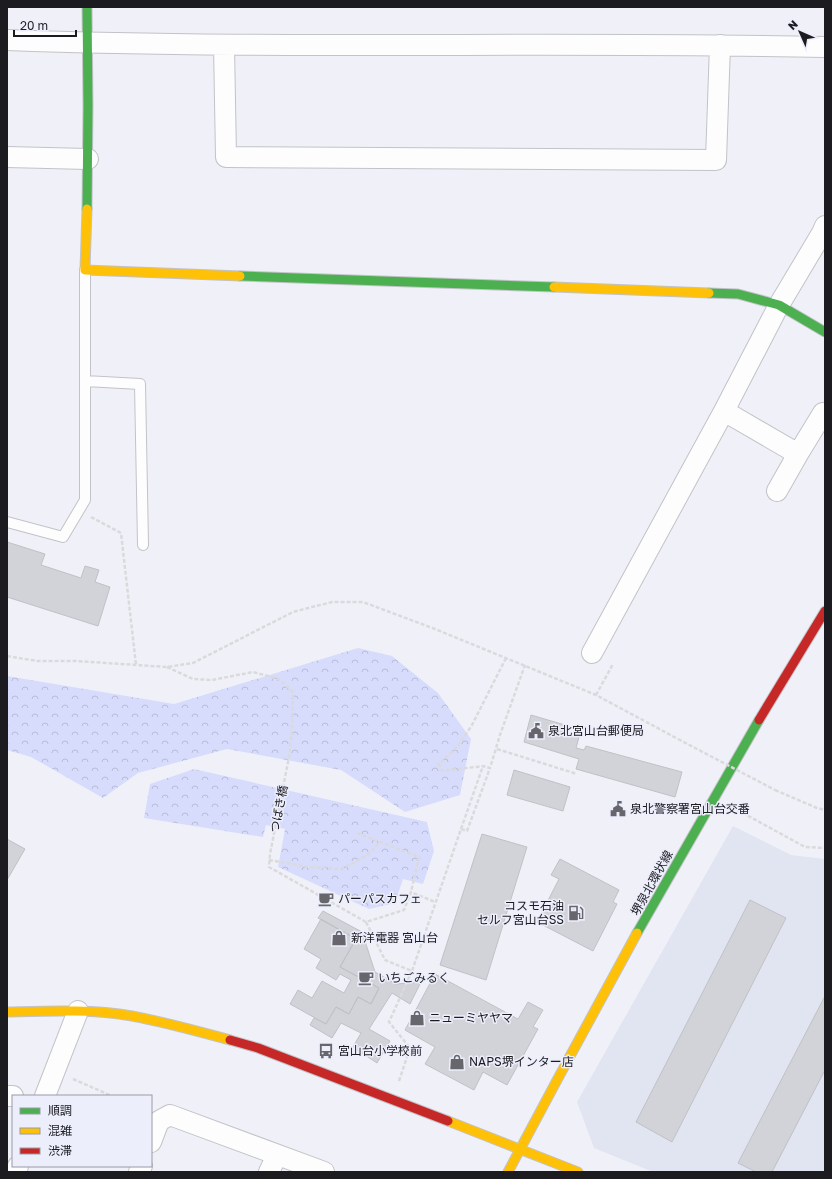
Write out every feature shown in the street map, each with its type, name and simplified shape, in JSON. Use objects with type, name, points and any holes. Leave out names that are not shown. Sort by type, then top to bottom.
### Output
[{"type":"street","points":[[87,7],[88,159],[85,270],[738,294],[779,305],[825,332]]},
{"type":"street","points":[[7,40],[88,43],[720,45],[825,48]]},
{"type":"street","points":[[224,44],[226,157],[716,160],[720,45]]},
{"type":"street","points":[[7,157],[88,159]]},
{"type":"street","points":[[592,652],[724,411],[779,305],[822,234],[825,226]]},
{"type":"street","points":[[724,411],[798,454]]},
{"type":"street","points":[[777,492],[823,413]]},
{"type":"street","name":"堺泉北環状線","points":[[508,1172],[608,986],[699,823],[781,682],[825,611]]},
{"type":"street","points":[[7,1012],[78,1011],[131,1016],[182,1027],[258,1048],[578,1172]]},
{"type":"street","points":[[45,1095],[78,1011]]},
{"type":"street","points":[[152,1139],[159,1121],[170,1115],[273,1164],[324,1172]]},
{"type":"lane","points":[[7,522],[62,537],[85,500],[85,270]]},
{"type":"lane","points":[[85,382],[140,384],[143,545]]},
{"type":"path","points":[[78,510],[121,534],[136,665]]},
{"type":"path","points":[[7,656],[37,662],[76,661],[167,667],[193,663],[293,612],[332,602],[363,602],[435,629],[596,695],[775,790],[825,810]]},
{"type":"path","points":[[490,768],[483,766],[442,771],[439,764],[458,746],[472,724],[506,658]]},
{"type":"path","points":[[596,695],[613,664]]},
{"type":"path","points":[[461,828],[467,831],[525,666]]},
{"type":"path","name":"つばき橋","points":[[167,667],[193,679],[212,680],[253,672],[279,679],[293,692],[292,730],[288,764],[270,860]]},
{"type":"path","points":[[497,749],[577,774]]},
{"type":"path","points":[[392,1100],[410,1048],[388,1022],[412,971],[483,766]]},
{"type":"path","points":[[732,807],[805,847],[825,848]]},
{"type":"path","points":[[357,833],[419,857],[404,910],[366,922]]},
{"type":"path","points":[[380,842],[370,852],[352,864],[340,869],[270,860],[269,867],[366,922],[385,960],[412,971]]},
{"type":"path","points":[[410,892],[435,902]]},
{"type":"path","points":[[54,1071],[110,1095]]},
{"type":"shaded area","points":[[733,826],[791,855],[825,859],[825,1172],[653,1172],[594,1148],[577,1102]]},
{"type":"green space","points":[[358,648],[392,656],[438,693],[471,739],[460,795],[405,812],[341,770],[227,749],[138,773],[103,798],[31,757],[7,750],[7,676],[174,704]]},
{"type":"green space","points":[[194,769],[427,822],[434,851],[423,884],[403,879],[395,903],[369,909],[278,867],[285,829],[266,825],[263,837],[144,818],[150,784]]},
{"type":"building","points":[[7,542],[45,554],[41,565],[81,578],[85,566],[99,570],[95,582],[110,587],[98,626],[7,597]]},
{"type":"building","points":[[531,715],[565,725],[563,733],[579,737],[576,748],[584,750],[586,746],[682,772],[675,797],[576,769],[579,759],[524,742]]},
{"type":"building","points":[[514,770],[570,787],[563,811],[507,795]]},
{"type":"building","points":[[482,834],[527,847],[486,980],[440,965]]},
{"type":"building","points":[[7,839],[25,849],[7,880]]},
{"type":"building","points":[[560,859],[619,890],[613,902],[617,904],[593,951],[537,922],[559,879],[551,875]]},
{"type":"building","points":[[750,900],[786,918],[672,1142],[636,1122]]},
{"type":"building","points":[[323,911],[362,932],[375,972],[396,984],[421,982],[410,1004],[392,993],[369,1029],[390,1041],[377,1063],[353,1047],[361,1033],[341,1023],[332,1038],[310,1025],[314,1018],[326,1024],[336,1007],[349,1014],[358,997],[371,1004],[379,988],[340,967],[356,939],[318,918]]},
{"type":"building","points":[[321,919],[356,939],[340,967],[379,988],[371,1004],[358,997],[349,1014],[336,1007],[326,1024],[290,1004],[298,990],[312,998],[322,981],[344,993],[351,980],[340,974],[336,980],[316,968],[321,959],[304,949]]},
{"type":"building","points":[[435,974],[518,1019],[528,1002],[543,1010],[533,1027],[538,1029],[507,1085],[483,1072],[474,1090],[425,1064],[435,1047],[405,1030]]},
{"type":"building","points":[[825,996],[825,1070],[772,1172],[756,1172],[738,1163]]},
{"type":"traffic: fast","points":[[87,7],[87,209]]},
{"type":"traffic: fast","points":[[240,276],[554,287]]},
{"type":"traffic: fast","points":[[709,293],[738,294],[779,305],[825,332]]},
{"type":"traffic: fast","points":[[637,933],[759,720]]},
{"type":"traffic: slow","points":[[87,209],[85,270],[240,276]]},
{"type":"traffic: slow","points":[[554,287],[709,293]]},
{"type":"traffic: slow","points":[[508,1172],[637,933]]},
{"type":"traffic: slow","points":[[7,1012],[70,1011],[117,1014],[157,1021],[230,1040]]},
{"type":"traffic: slow","points":[[448,1121],[578,1172]]},
{"type":"traffic: jam","points":[[759,720],[825,611]]},
{"type":"traffic: jam","points":[[230,1040],[258,1048],[448,1121]]},
{"type":"place","name":"泉北宮山台郵便局","points":[[536,731]]},
{"type":"place","name":"泉北警察署宮山台交番","points":[[618,809]]},
{"type":"place","name":"パーパスカフェ","points":[[326,899]]},
{"type":"place","name":"コスモ石油 セルフ宮山台SS","points":[[576,913]]},
{"type":"place","name":"新洋電器 宮山台","points":[[339,938]]},
{"type":"place","name":"いちごみるく","points":[[366,978]]},
{"type":"place","name":"ニューミヤヤマ","points":[[417,1018]]},
{"type":"place","name":"宮山台小学校前","points":[[326,1051]]},
{"type":"place","name":"NAPS堺インター店","points":[[457,1062]]}]
